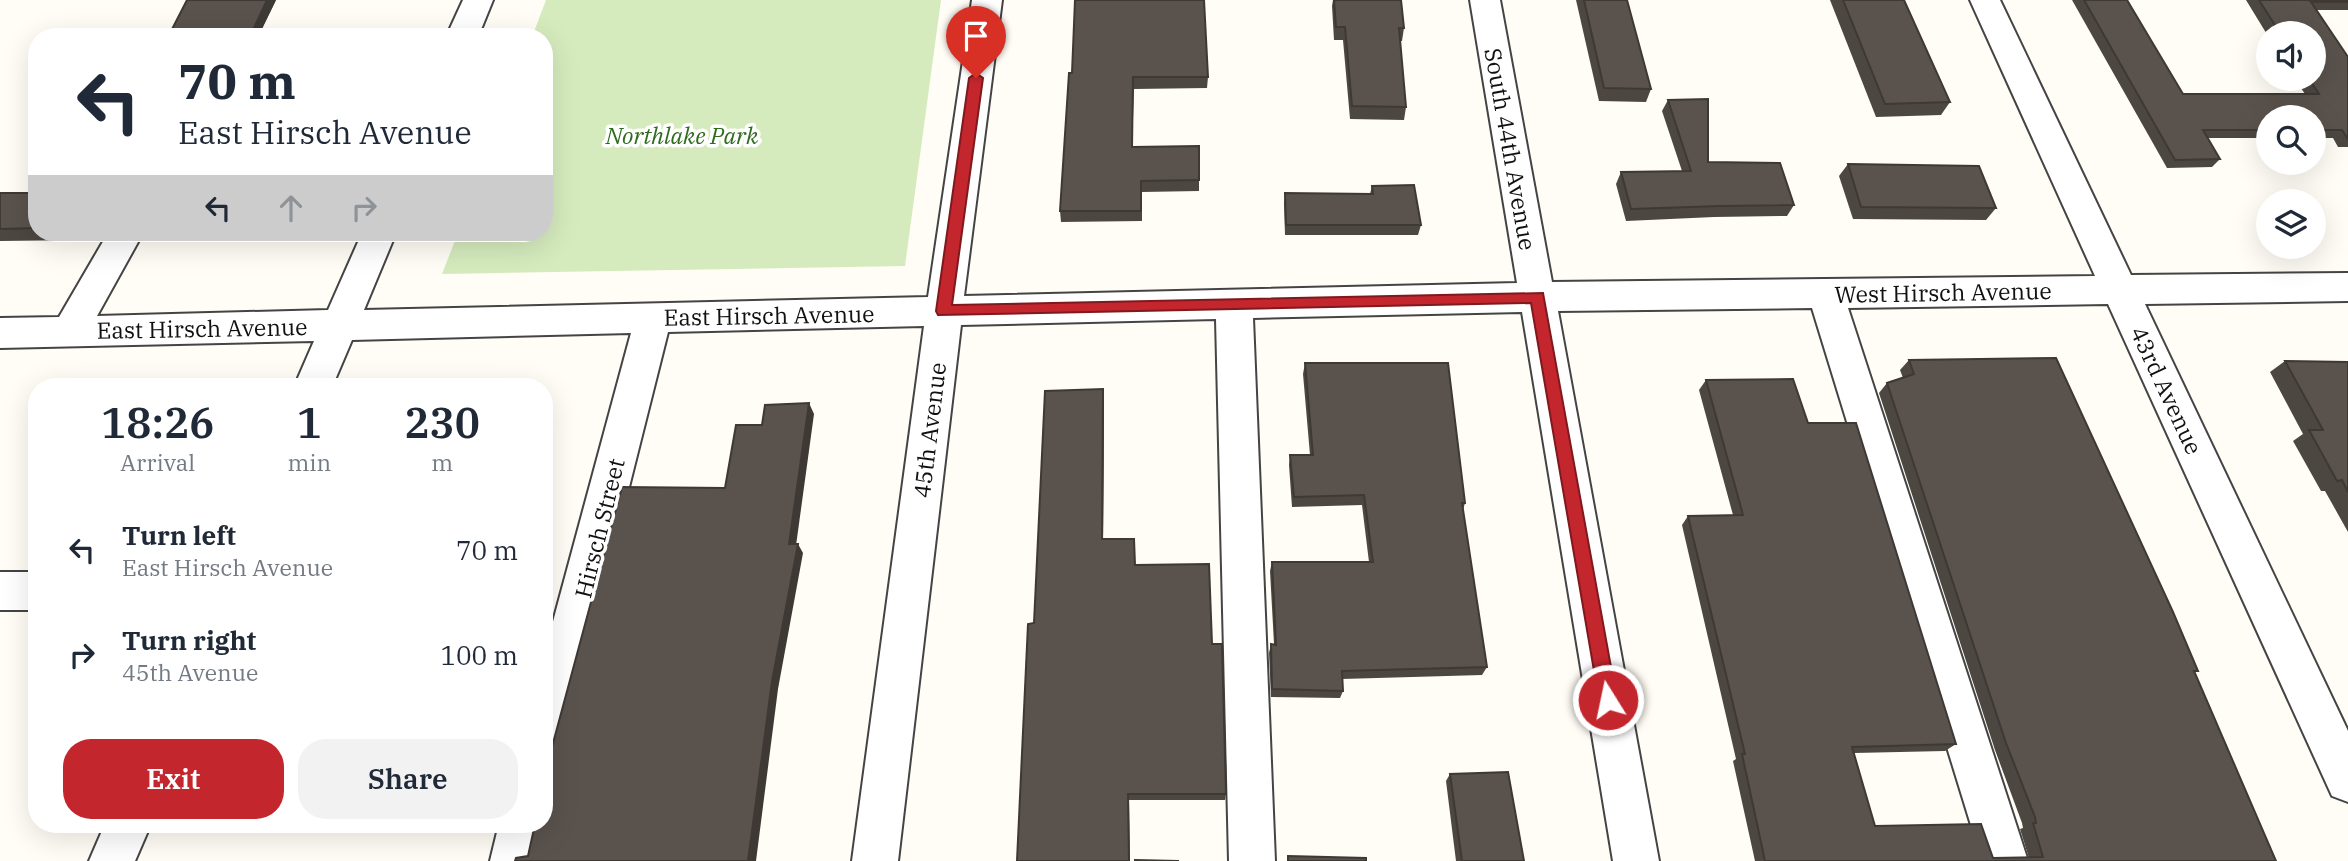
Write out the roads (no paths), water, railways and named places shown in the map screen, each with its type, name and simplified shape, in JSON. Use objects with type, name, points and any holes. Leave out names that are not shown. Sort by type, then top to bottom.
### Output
[{"type":"street","points":[[466,28],[478,0]]},
{"type":"street","name":"45th Avenue","points":[[875,861],[944,311],[987,0]]},
{"type":"street","name":"South 44th Avenue","points":[[1485,0],[1636,861]]},
{"type":"street","name":"43rd Avenue","points":[[1985,0],[2348,780]]},
{"type":"street","points":[[70,331],[121,242]]},
{"type":"street","points":[[317,378],[375,242]]},
{"type":"street","name":"West Hirsch Avenue","points":[[1538,297],[2348,287]]},
{"type":"street","points":[[1826,294],[2005,861]]},
{"type":"street","name":"East Hirsch Avenue","points":[[0,333],[1538,297]]},
{"type":"street","points":[[1234,304],[1252,861]]},
{"type":"street","name":"Hirsch Street","points":[[553,703],[653,318]]},
{"type":"street","points":[[0,592],[28,591]]},
{"type":"street","points":[[112,861],[124,833]]},
{"type":"street","points":[[513,861],[520,833]]},
{"type":"park label","name":"Northlake Park","points":[[682,135]]}]
